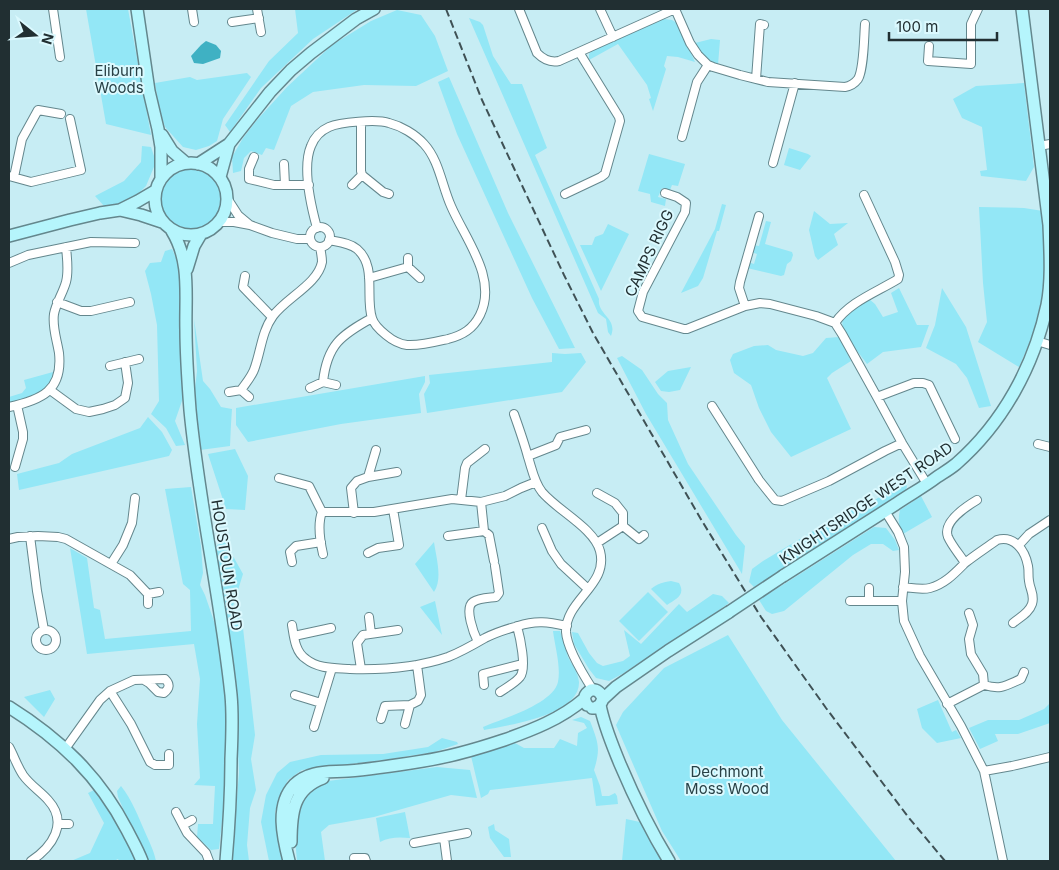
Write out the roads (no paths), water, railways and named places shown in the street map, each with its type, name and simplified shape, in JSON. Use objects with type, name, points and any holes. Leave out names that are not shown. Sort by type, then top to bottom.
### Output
[{"type":"street","points":[[53,9],[60,57]]},
{"type":"street","points":[[136,9],[149,91],[161,147],[161,179]]},
{"type":"street","points":[[192,9],[194,22]]},
{"type":"street","points":[[257,9],[261,32]]},
{"type":"street","points":[[220,177],[229,144],[270,92],[291,70],[334,34],[374,9]]},
{"type":"street","points":[[519,9],[537,53],[549,61],[559,61],[675,9],[690,43],[698,55],[708,64],[719,69],[768,82],[845,87],[851,86],[858,80],[861,73],[865,24]]},
{"type":"street","points":[[600,9],[613,37]]},
{"type":"street","points":[[929,46],[928,62],[974,60],[971,24],[978,9]]},
{"type":"street","name":"KNIGHTSRIDGE WEST ROAD","points":[[291,861],[282,819],[282,810],[285,798],[290,790],[303,778],[313,774],[424,761],[479,748],[544,725],[616,687],[955,466],[981,440],[1010,400],[1024,374],[1037,341],[1047,304],[1050,270],[1045,145],[1029,62],[1022,9]]},
{"type":"street","points":[[232,22],[259,18]]},
{"type":"street","points":[[756,79],[760,24],[764,24]]},
{"type":"street","points":[[565,194],[605,174],[620,121],[620,116],[579,52]]},
{"type":"street","points":[[682,137],[697,82],[708,64]]},
{"type":"street","points":[[773,163],[795,83]]},
{"type":"street","points":[[42,101],[22,139],[11,177],[31,182],[82,173],[70,119]]},
{"type":"street","points":[[38,110],[61,114]]},
{"type":"street","points":[[361,122],[362,175],[383,192],[389,194]]},
{"type":"street","points":[[317,228],[308,185],[308,156],[314,139],[328,127],[337,125],[361,122],[387,122],[402,128],[424,143],[429,150],[456,218],[474,251],[480,267],[486,296],[482,312],[476,324],[467,331],[453,337],[423,344],[407,345],[397,342],[383,333],[372,318],[368,269],[364,257],[350,245],[329,240]]},
{"type":"street","points":[[158,129],[172,151],[192,163],[212,170],[220,177],[227,198],[238,215],[250,225]]},
{"type":"street","points":[[9,236],[78,218],[120,210],[138,202],[154,191],[164,174],[171,168],[192,163],[229,144]]},
{"type":"street","points":[[250,189],[249,169],[254,157]]},
{"type":"street","points":[[284,164],[285,185]]},
{"type":"street","points":[[352,185],[362,175]]},
{"type":"street","points":[[249,179],[274,185],[308,185]]},
{"type":"street","points":[[154,191],[155,204],[162,222],[172,231],[190,236],[210,230],[219,222],[225,210],[227,198]]},
{"type":"street","name":"CAMPS RIGG","points":[[666,193],[686,203],[685,212],[643,292],[638,311],[642,317],[684,330],[745,306],[760,303],[816,316],[835,323]]},
{"type":"street","points":[[864,195],[895,262],[899,275],[898,279],[852,306],[835,323],[902,444],[927,484]]},
{"type":"street","points":[[120,210],[162,222]]},
{"type":"street","points":[[745,306],[739,288],[759,216]]},
{"type":"street","points":[[219,222],[234,222],[297,239],[310,239]]},
{"type":"street","points":[[317,228],[328,231],[330,237],[324,246],[320,247],[314,245],[310,239],[312,232],[317,228]]},
{"type":"street","name":"HOUSTOUN ROAD","points":[[172,231],[179,242],[186,273],[186,351],[192,434],[220,608],[231,696],[231,796],[226,861]]},
{"type":"street","name":"HOUSTOUN ROAD","points":[[186,273],[194,246],[201,234]]},
{"type":"street","points":[[9,263],[28,255],[91,242],[135,243]]},
{"type":"street","points":[[9,407],[43,396],[55,382],[59,368],[59,354],[54,316],[66,281],[68,266],[66,247]]},
{"type":"street","points":[[229,392],[241,390],[255,369],[265,332],[272,317],[281,306],[319,273],[322,260],[320,247]]},
{"type":"street","points":[[369,278],[408,263],[420,278]]},
{"type":"street","points":[[245,276],[243,287],[272,317]]},
{"type":"street","points":[[58,302],[81,311],[120,308],[130,302]]},
{"type":"street","points":[[323,382],[325,368],[334,346],[341,338],[372,318]]},
{"type":"street","points":[[1037,341],[1050,345]]},
{"type":"street","points":[[110,366],[139,359]]},
{"type":"street","points":[[50,390],[76,409],[89,412],[103,410],[116,405],[125,398],[128,383],[125,362]]},
{"type":"street","points":[[310,388],[323,382],[336,385]]},
{"type":"street","points":[[877,397],[914,383],[923,383],[929,386],[955,439]]},
{"type":"street","points":[[241,390],[249,397]]},
{"type":"street","points":[[15,467],[23,439],[17,405]]},
{"type":"street","points":[[712,406],[759,480],[778,502],[829,481],[884,451],[902,444]]},
{"type":"street","points":[[514,414],[536,482],[549,499],[587,531],[597,543],[601,558],[600,570],[596,580],[571,611],[567,626],[568,640],[638,806],[668,861]]},
{"type":"street","points":[[528,456],[558,448],[560,437],[586,430]]},
{"type":"street","points":[[1038,444],[1050,447],[1047,455]]},
{"type":"street","points":[[461,500],[467,463],[485,448]]},
{"type":"street","points":[[368,478],[376,450]]},
{"type":"street","points":[[354,512],[351,488],[356,480],[397,472]]},
{"type":"street","points":[[279,478],[309,486],[322,512],[320,519],[323,554]]},
{"type":"street","points":[[322,512],[374,512],[442,500],[481,502],[505,496],[536,482]]},
{"type":"street","points":[[597,493],[615,503],[623,513],[623,526]]},
{"type":"street","points":[[111,564],[123,545],[132,522],[135,498]]},
{"type":"street","points":[[966,564],[948,537],[947,532],[949,525],[956,516],[965,507],[977,500]]},
{"type":"street","points":[[478,642],[472,632],[469,608],[471,603],[475,600],[496,597],[499,593],[489,535],[484,531],[481,502]]},
{"type":"street","points":[[368,554],[378,548],[399,545],[393,509]]},
{"type":"street","points":[[885,511],[898,532],[904,547],[902,601],[904,621],[920,656],[961,726],[984,771],[1003,861]]},
{"type":"street","points":[[1019,545],[1029,534],[1050,520]]},
{"type":"street","points":[[597,543],[623,526]]},
{"type":"street","points":[[623,526],[640,539],[644,535]]},
{"type":"street","points":[[542,528],[552,552],[561,564],[588,589]]},
{"type":"street","points":[[448,536],[484,531]]},
{"type":"street","points":[[30,536],[44,630]]},
{"type":"street","points":[[9,539],[30,536],[58,537],[66,540],[130,575],[148,594],[148,604]]},
{"type":"street","points":[[903,587],[930,588],[954,574],[996,540],[1002,538],[1009,539],[1019,545],[1024,553],[1029,568],[1029,582],[1034,597],[1027,613],[1013,623]]},
{"type":"street","points":[[292,562],[290,552],[296,546],[321,542]]},
{"type":"street","points":[[869,588],[869,601]]},
{"type":"street","points":[[148,594],[159,592]]},
{"type":"street","points":[[850,601],[902,601]]},
{"type":"street","points":[[969,613],[973,626],[969,639],[972,654],[983,674],[984,685]]},
{"type":"street","points":[[369,617],[371,634]]},
{"type":"street","points":[[292,625],[297,649],[306,660],[319,666],[332,668],[383,670],[417,665],[454,655],[488,637],[518,626],[543,622],[567,626]]},
{"type":"street","points":[[500,692],[519,678],[522,672],[523,653],[518,626]]},
{"type":"street","points":[[294,636],[331,628]]},
{"type":"street","points":[[361,669],[357,643],[363,635],[398,630]]},
{"type":"street","points":[[484,685],[483,674],[522,664]]},
{"type":"street","points":[[381,719],[385,706],[410,704],[418,701],[421,694],[417,665]]},
{"type":"street","points":[[314,727],[332,668]]},
{"type":"street","points":[[948,704],[984,685],[997,688],[1003,687],[1021,679],[1024,672]]},
{"type":"street","points":[[65,749],[105,694],[134,680],[144,680]]},
{"type":"street","points":[[110,690],[138,736],[150,762],[155,765],[169,765]]},
{"type":"street","points":[[295,695],[321,703]]},
{"type":"street","points":[[404,724],[410,704]]},
{"type":"street","points":[[10,712],[33,723],[65,749],[92,777],[116,808],[142,861]]},
{"type":"street","points":[[9,747],[22,774],[48,800],[55,810],[58,819],[58,824],[48,847],[31,861]]},
{"type":"street","points":[[169,754],[170,774]]},
{"type":"street","points":[[984,771],[1050,757]]},
{"type":"street","points":[[176,812],[188,833],[206,853],[208,861]]},
{"type":"street","points":[[183,825],[192,820]]},
{"type":"street","points":[[58,824],[69,824]]},
{"type":"street","points":[[414,843],[467,833]]},
{"type":"street","points":[[444,838],[447,861]]},
{"type":"street","points":[[354,858],[365,858],[366,861]]},
{"type":"railway","points":[[446,9],[482,100],[564,275],[593,333],[702,521],[761,617],[826,708],[909,818],[945,861]]},
{"type":"park label","name":"Eliburn Woods","points":[[119,78]]},
{"type":"park label","name":"Dechmont Moss Wood","points":[[727,780]]}]
